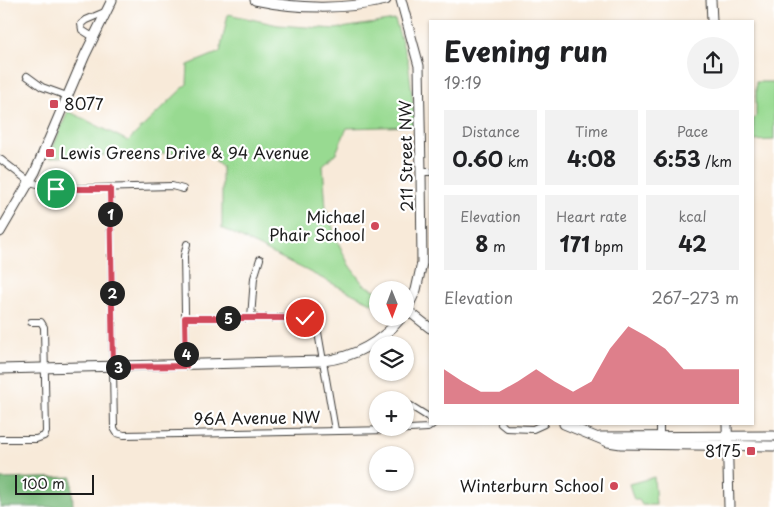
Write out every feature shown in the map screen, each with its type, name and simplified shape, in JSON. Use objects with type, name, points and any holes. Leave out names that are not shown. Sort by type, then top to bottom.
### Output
[{"type":"street","points":[[256,0],[288,5],[324,6],[365,4],[386,0]]},
{"type":"street","name":"211 Street NW","points":[[401,0],[419,66],[426,172],[422,263],[414,294]]},
{"type":"street","points":[[711,0],[712,20]]},
{"type":"street","points":[[93,37],[82,30],[81,24],[110,3]]},
{"type":"street","points":[[0,232],[30,182],[93,37],[110,3]]},
{"type":"street","points":[[27,76],[42,87],[67,96]]},
{"type":"street","points":[[0,160],[30,182],[56,189],[172,186],[183,189]]},
{"type":"street","points":[[110,189],[113,367]]},
{"type":"street","points":[[186,366],[184,256],[187,244]]},
{"type":"street","points":[[251,318],[254,278],[260,259]]},
{"type":"street","points":[[185,318],[311,319],[316,321],[335,430]]},
{"type":"street","points":[[414,319],[429,327]]},
{"type":"street","points":[[0,439],[36,439],[44,436],[46,430],[43,324],[31,322]]},
{"type":"street","points":[[0,369],[186,366],[323,361],[338,359],[364,349],[386,334],[393,326]]},
{"type":"street","name":"96A Avenue NW","points":[[113,367],[114,428],[117,433],[124,435],[369,429]]},
{"type":"street","points":[[414,408],[429,417]]},
{"type":"street","name":"96A Avenue NW","points":[[414,428],[428,428],[432,425]]},
{"type":"street","points":[[502,425],[506,428],[533,429],[542,425]]},
{"type":"street","points":[[567,425],[600,437],[660,442],[728,442],[774,446]]},
{"type":"street","points":[[660,425],[660,442]]},
{"type":"street","points":[[728,425],[729,507]]},
{"type":"street","points":[[728,442],[774,436]]},
{"type":"green space","points":[[228,14],[278,25],[335,29],[395,20],[408,61],[416,126],[347,128],[336,153],[323,165],[326,209],[349,265],[363,284],[369,287],[369,302],[222,228],[222,167],[204,152],[49,157],[68,111],[128,141],[187,84],[188,65],[220,52]]},
{"type":"green space","points":[[756,82],[774,82],[774,140],[754,141],[754,118],[756,117]]},
{"type":"green space","points":[[72,477],[73,507],[0,507],[0,479]]},
{"type":"green space","points":[[654,477],[656,505],[642,505],[639,500],[634,500],[629,484]]},
{"type":"place","name":"8077","points":[[54,104]]},
{"type":"place","name":"Lewis Greens Drive & 94 Avenue","points":[[50,153]]},
{"type":"place","name":"Michael Phair School","points":[[375,226]]},
{"type":"place","name":"8175","points":[[751,451]]},
{"type":"place","name":"Winterburn School","points":[[614,486]]},
{"type":"route","points":[[56,189],[110,189],[113,367],[186,366],[185,318],[305,318]]}]
